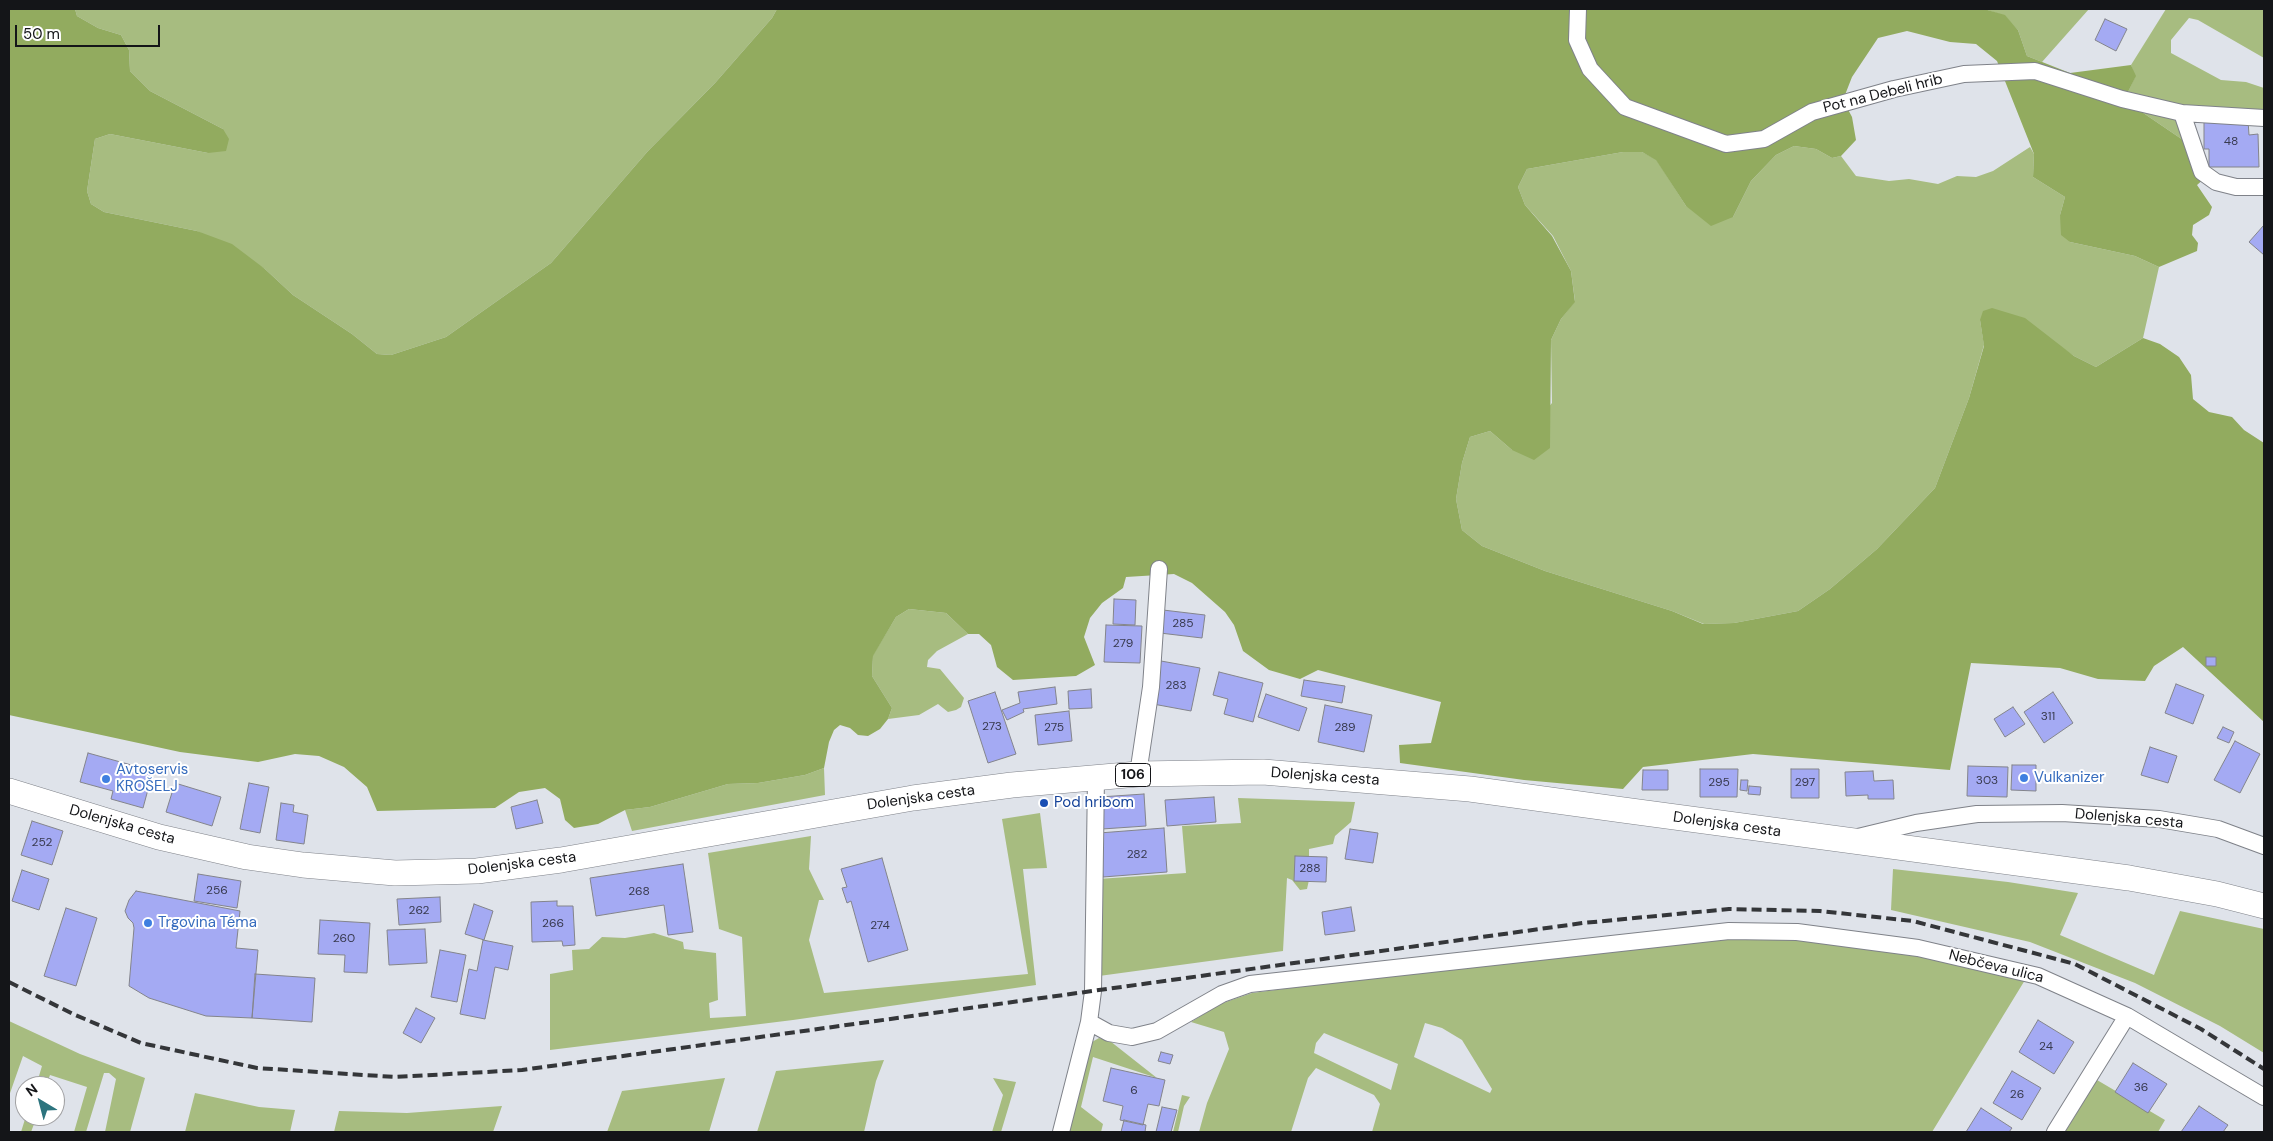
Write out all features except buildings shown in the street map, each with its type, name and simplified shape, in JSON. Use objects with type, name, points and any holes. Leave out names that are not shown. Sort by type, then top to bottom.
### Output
[{"type":"main road","name":"Dolenjska cesta","points":[[9,791],[158,837],[247,857],[303,865],[395,873],[477,872],[551,861],[913,798],[1096,777],[1138,774],[1263,772],[1470,789],[2129,878],[2217,894],[2264,906]]},
{"type":"street","name":"Pot na Debeli hrib","points":[[1578,9],[1577,40],[1590,69],[1625,107],[1726,144],[1764,139],[1812,112],[1894,89],[1964,74],[2035,71],[2122,99],[2182,112],[2264,118]]},
{"type":"street","points":[[2182,112],[2202,172],[2216,182],[2236,187],[2264,187]]},
{"type":"street","points":[[1138,774],[1151,687],[1160,569]]},
{"type":"street","points":[[1061,1132],[1089,1022],[1093,991],[1096,777]]},
{"type":"street","name":"Dolenjska cesta","points":[[1844,841],[1916,823],[1977,814],[2062,813],[2159,819],[2218,829],[2264,846]]},
{"type":"street","name":"Nebčeva ulica","points":[[1089,1022],[1109,1033],[1132,1037],[1157,1030],[1222,994],[1250,984],[1729,931],[1797,932],[1918,948],[2038,976],[2127,1016],[2264,1097]]},
{"type":"street","points":[[2055,1132],[2127,1016]]},
{"type":"green space","points":[[9,9],[75,9],[77,16],[98,28],[121,35],[129,50],[130,71],[150,91],[223,129],[229,139],[226,151],[208,153],[110,134],[95,139],[87,191],[91,204],[104,212],[197,231],[232,244],[265,269],[293,295],[352,334],[377,354],[391,355],[446,337],[551,263],[648,151],[715,83],[772,18],[777,9],[1984,9],[2005,15],[2018,30],[2027,56],[2070,73],[2131,65],[2136,76],[2128,92],[2133,106],[2183,140],[2207,176],[2197,185],[2212,207],[2209,215],[2193,225],[2192,235],[2198,243],[2197,251],[2159,267],[2135,256],[2070,242],[2061,235],[2060,215],[2065,197],[2033,177],[2034,154],[1997,61],[1976,44],[1950,42],[1907,31],[1878,38],[1852,77],[1843,100],[1852,117],[1856,140],[1841,156],[1832,158],[1816,149],[1794,146],[1776,155],[1751,181],[1733,217],[1711,226],[1686,206],[1656,160],[1642,152],[1623,152],[1527,169],[1518,187],[1525,205],[1552,236],[1571,271],[1575,302],[1561,319],[1551,340],[1550,448],[1534,460],[1512,450],[1490,431],[1470,437],[1462,463],[1456,499],[1462,530],[1482,546],[1545,571],[1672,611],[1703,624],[1734,623],[1798,611],[1830,589],[1877,549],[1935,488],[1969,398],[1984,346],[1980,320],[1983,311],[1992,308],[2025,318],[2074,356],[2096,367],[2143,338],[2160,344],[2179,357],[2191,375],[2193,399],[2209,412],[2232,417],[2244,430],[2264,443],[2264,722],[2183,647],[2154,666],[2145,681],[2098,679],[2060,668],[1971,663],[1950,770],[1753,754],[1643,767],[1623,789],[1524,780],[1400,763],[1399,745],[1431,743],[1441,702],[1318,670],[1300,679],[1269,670],[1243,651],[1234,625],[1225,612],[1192,583],[1174,574],[1126,577],[1123,588],[1102,603],[1090,618],[1084,637],[1095,665],[1076,676],[1013,680],[997,667],[991,645],[979,634],[968,634],[946,613],[909,609],[896,617],[873,656],[872,676],[892,708],[888,719],[880,729],[868,736],[858,735],[850,728],[840,725],[834,730],[829,742],[824,768],[805,775],[758,783],[728,784],[650,807],[625,810],[598,824],[574,828],[565,820],[560,799],[545,788],[519,792],[495,808],[377,811],[367,787],[344,767],[319,756],[295,754],[258,762],[180,752],[9,715]]},
{"type":"green space","points":[[75,9],[777,9],[772,18],[715,83],[648,151],[551,263],[446,337],[391,355],[377,354],[352,334],[293,295],[265,269],[197,231],[104,212],[91,204],[87,191],[95,139],[110,134],[208,153],[223,129],[150,91],[130,71],[129,50],[121,35],[98,28],[77,16]]},
{"type":"green space","points":[[1984,9],[2089,9],[2042,62],[2027,56],[2018,30],[2005,16]]},
{"type":"green space","points":[[2166,9],[2264,9],[2264,58],[2198,20],[2189,18],[2171,40],[2171,53],[2221,80],[2246,82],[2264,88],[2264,114],[2195,113],[2183,140],[2133,106],[2128,92],[2135,77],[2131,65]]},
{"type":"green space","points":[[1794,146],[1816,149],[1832,158],[1841,156],[1856,176],[1889,181],[1909,179],[1938,184],[1957,176],[1976,177],[1993,171],[2030,147],[2034,154],[2033,177],[2065,197],[2060,215],[2070,242],[2135,256],[2159,267],[2143,338],[2096,367],[2074,356],[2049,339],[1980,320],[1984,345],[1969,398],[1935,488],[1877,549],[1830,589],[1798,611],[1734,623],[1704,624],[1672,611],[1545,571],[1482,546],[1462,530],[1456,499],[1462,463],[1470,437],[1490,431],[1512,450],[1552,403],[1551,340],[1561,319],[1575,301],[1571,271],[1553,236],[1525,205],[1518,187],[1527,169],[1623,152],[1642,152],[1656,159],[1686,206],[1733,217],[1751,181],[1776,155]]},
{"type":"green space","points":[[909,609],[946,613],[968,634],[937,651],[928,660],[927,667],[940,669],[964,698],[961,707],[956,710],[948,712],[938,704],[919,715],[888,719],[892,708],[872,676],[873,655],[896,617]]},
{"type":"green space","points":[[824,768],[825,795],[632,831],[625,810],[650,807],[728,784],[758,783],[805,775]]},
{"type":"green space","points":[[1238,798],[1355,802],[1351,822],[1335,836],[1333,844],[1309,849],[1309,880],[1307,889],[1300,890],[1292,880],[1287,878],[1283,951],[1099,976],[1098,879],[1186,873],[1182,826],[1241,823]]},
{"type":"green space","points":[[1040,813],[1047,868],[1023,869],[1036,985],[793,1020],[550,1050],[550,974],[573,970],[572,950],[589,949],[602,937],[625,938],[654,933],[683,942],[684,949],[716,953],[718,1000],[709,1003],[710,1018],[746,1016],[742,937],[719,929],[708,853],[811,836],[809,869],[824,900],[819,900],[809,940],[824,993],[1028,974],[1002,819]]},
{"type":"green space","points":[[1893,869],[2008,882],[2078,893],[2060,935],[2154,975],[2180,911],[2264,929],[2264,1053],[2220,1026],[2135,983],[2030,942],[1891,910]]},
{"type":"green space","points":[[1747,938],[1805,940],[1918,955],[2025,980],[1932,1132],[1372,1132],[1380,1104],[1374,1095],[1316,1068],[1308,1078],[1291,1132],[1199,1132],[1207,1103],[1229,1049],[1224,1032],[1191,1022],[1220,1004],[1252,993],[1666,943]],"holes":[[[1425,1023],[1442,1028],[1462,1040],[1492,1089],[1490,1093],[1414,1057]],[[1324,1033],[1398,1064],[1391,1090],[1314,1053],[1316,1043]]]},
{"type":"green space","points":[[9,1021],[80,1054],[145,1078],[130,1132],[105,1132],[116,1079],[109,1073],[104,1073],[86,1132],[74,1132],[87,1087],[65,1080],[65,1076],[39,1076],[42,1066],[23,1056],[9,1096]]},
{"type":"green space","points":[[1099,1038],[1110,1041],[1157,1078],[1093,1057],[1081,1107],[1103,1124],[1101,1132],[1067,1132],[1092,1042]]},
{"type":"green space","points":[[884,1060],[876,1081],[864,1132],[757,1132],[776,1071]]},
{"type":"green space","points":[[725,1078],[709,1132],[607,1132],[622,1091]]},
{"type":"green space","points":[[993,1078],[1016,1082],[1001,1132],[992,1132],[1003,1095]]},
{"type":"green space","points":[[2097,1080],[2165,1120],[2158,1132],[2065,1132]]},
{"type":"green space","points":[[195,1093],[259,1107],[295,1110],[290,1132],[185,1132]]},
{"type":"green space","points":[[1182,1095],[1190,1097],[1184,1106],[1178,1132],[1173,1132]]},
{"type":"green space","points":[[502,1106],[493,1132],[334,1132],[339,1111],[407,1113]]},
{"type":"green space","points":[[23,1126],[33,1126],[31,1132],[21,1132]]},
{"type":"railway","points":[[9,982],[73,1014],[141,1043],[257,1068],[395,1077],[522,1070],[1583,923],[1729,909],[1820,911],[1913,921],[2075,964],[2201,1029],[2264,1069]]},
{"type":"place","name":"Vulkanizer","points":[[2024,778]]},
{"type":"place","name":"Avtoservis KROŠELJ","points":[[106,779]]},
{"type":"place","name":"Pod hribom","points":[[1044,803]]},
{"type":"place","name":"Trgovina Téma","points":[[148,923]]}]
